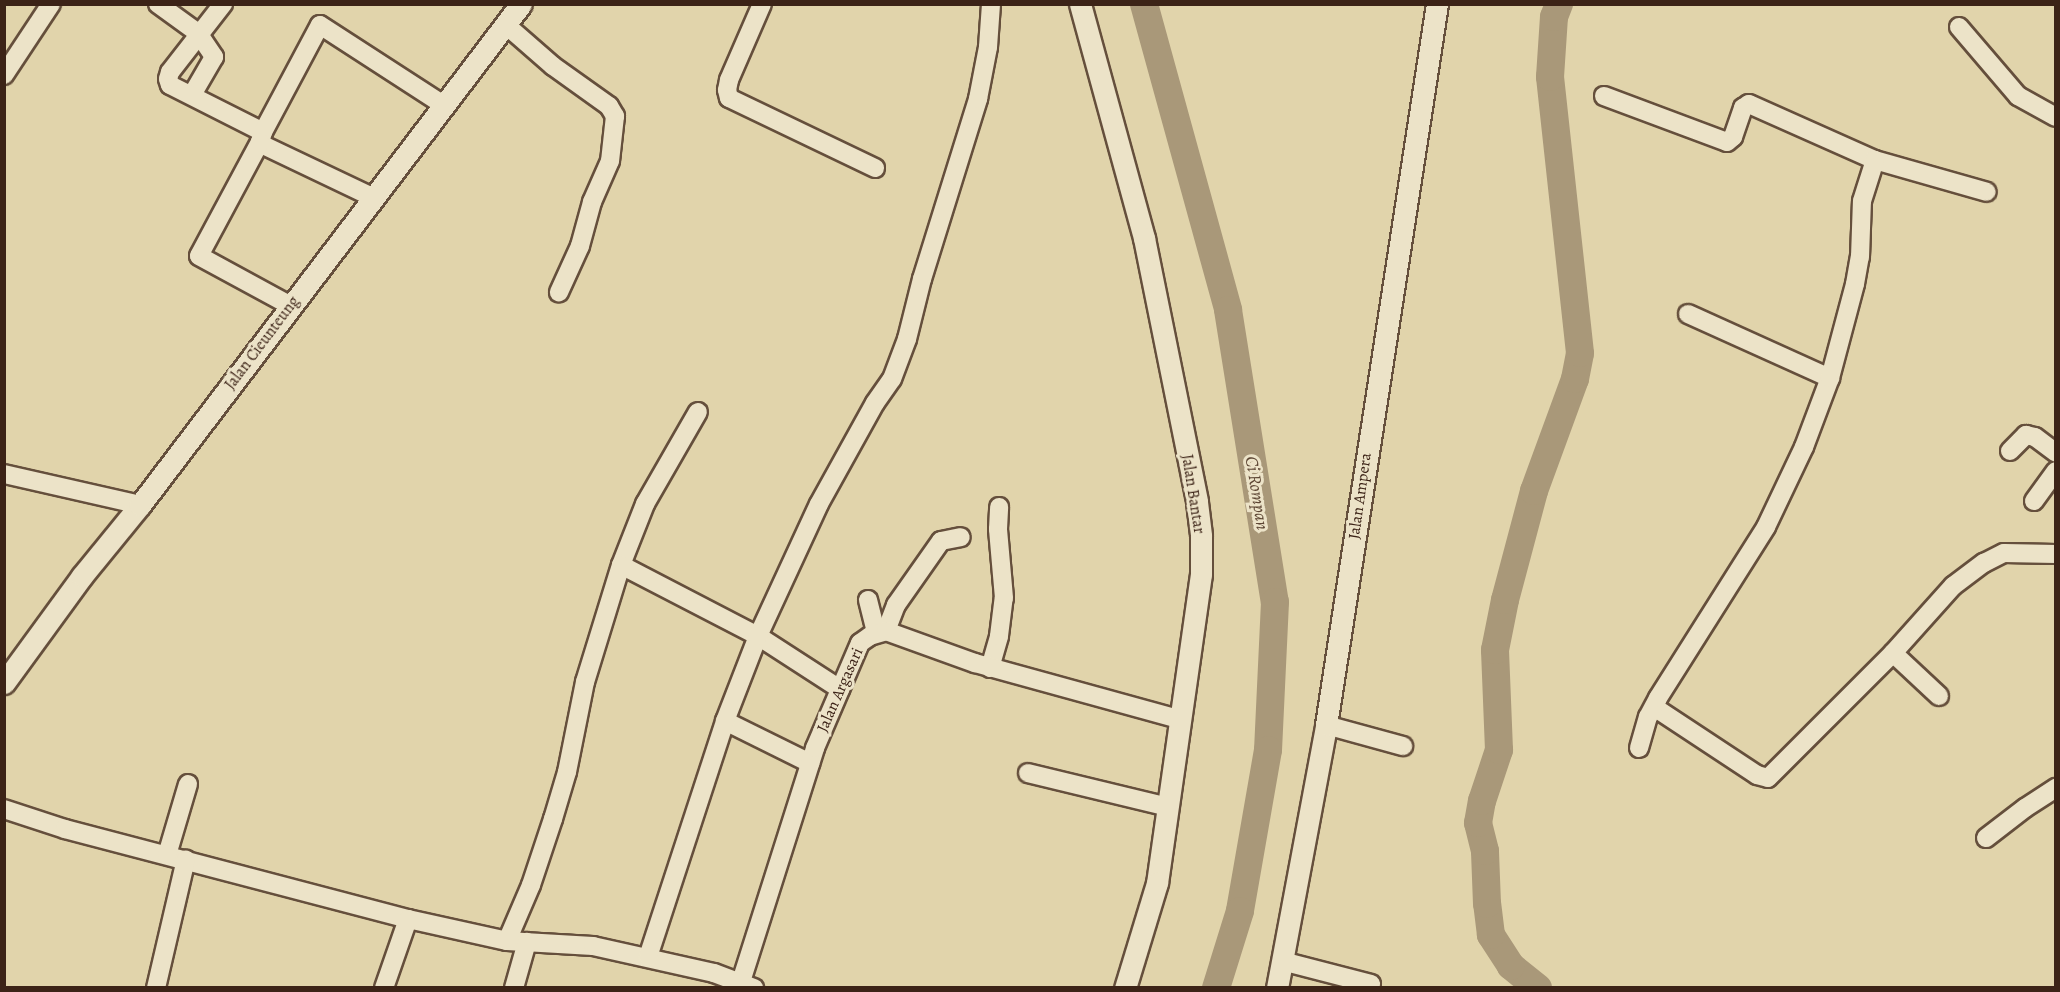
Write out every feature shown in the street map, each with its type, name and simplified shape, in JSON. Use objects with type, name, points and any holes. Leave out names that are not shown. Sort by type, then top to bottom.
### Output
[{"type":"street","points":[[4,75],[51,4]]},
{"type":"street","points":[[158,4],[198,33],[214,57],[192,94]]},
{"type":"street","points":[[223,4],[198,33],[170,72],[168,79],[170,85],[192,94],[261,137],[374,198]]},
{"type":"street","name":"Jalan Cieunteung","points":[[4,683],[82,576],[140,505],[521,4]]},
{"type":"street","points":[[762,4],[729,80],[727,90],[729,98],[875,168]]},
{"type":"street","points":[[648,957],[725,722],[758,636],[819,504],[875,403],[892,379],[907,339],[922,279],[978,99],[988,47],[992,4]]},
{"type":"street","name":"Jalan Bantar","points":[[1080,4],[1144,238],[1197,502],[1201,574],[1178,719],[1169,807],[1157,883],[1125,987]]},
{"type":"street","name":"Jalan Ampera","points":[[1277,987],[1326,725],[1437,4]]},
{"type":"street","points":[[291,306],[200,256],[320,25],[445,106]]},
{"type":"street","points":[[506,26],[554,66],[609,106],[615,116],[610,161],[592,202],[580,246],[560,292]]},
{"type":"street","points":[[1959,27],[2018,96],[2055,117]]},
{"type":"street","points":[[1604,96],[1727,142],[1733,137],[1743,108],[1749,104],[1875,160],[1987,192]]},
{"type":"street","points":[[1639,748],[1654,707],[1766,526],[1804,447],[1830,378],[1855,284],[1860,257],[1862,201],[1875,160]]},
{"type":"street","points":[[1688,314],[1830,378]]},
{"type":"street","points":[[507,941],[531,885],[553,819],[567,772],[585,682],[621,565],[645,504],[698,412]]},
{"type":"street","points":[[2010,451],[2026,435],[2035,437],[2055,453]]},
{"type":"street","points":[[2034,501],[2055,471]]},
{"type":"street","points":[[4,474],[140,505]]},
{"type":"street","points":[[990,668],[999,636],[1004,598],[998,529],[999,507]]},
{"type":"street","name":"Jalan Argasari","points":[[744,986],[810,763],[860,643],[881,631],[902,596],[941,541],[961,537]]},
{"type":"street","points":[[1654,707],[1757,775],[1768,777],[1893,653],[1953,586],[1984,563],[2004,553],[2055,554]]},
{"type":"street","points":[[621,565],[758,636],[840,689]]},
{"type":"street","points":[[868,600],[881,631],[990,668],[1178,719]]},
{"type":"street","points":[[1893,653],[1939,696]]},
{"type":"street","points":[[725,722],[810,763]]},
{"type":"street","points":[[1326,725],[1403,746]]},
{"type":"street","points":[[1028,773],[1169,807]]},
{"type":"street","points":[[167,855],[188,784]]},
{"type":"street","points":[[1986,838],[2055,788]]},
{"type":"street","points":[[4,809],[53,825],[408,918],[507,941],[593,946],[648,957],[714,973],[744,986]]},
{"type":"street","points":[[156,987],[186,859]]},
{"type":"street","points":[[384,987],[408,918]]},
{"type":"street","points":[[514,987],[527,942]]},
{"type":"street","points":[[1282,961],[1371,984]]},
{"type":"waterway","name":"Ci Rompan","points":[[1144,4],[1228,310],[1275,602],[1268,750],[1240,911],[1216,988]]},
{"type":"waterway","points":[[1538,988],[1511,966],[1491,935],[1485,851],[1478,823],[1482,801],[1499,750],[1495,650],[1505,600],[1534,491],[1575,379],[1580,353],[1550,77],[1554,17],[1559,4]]}]
